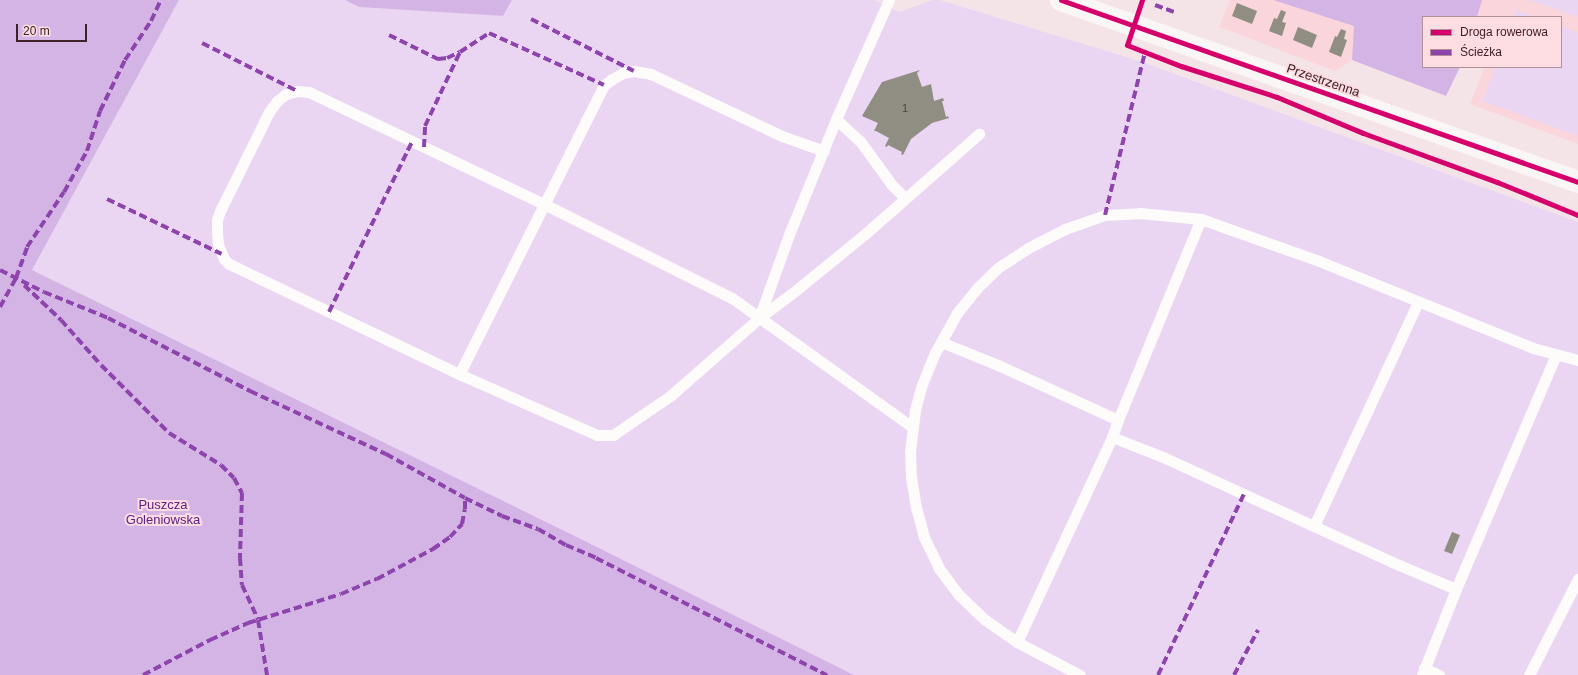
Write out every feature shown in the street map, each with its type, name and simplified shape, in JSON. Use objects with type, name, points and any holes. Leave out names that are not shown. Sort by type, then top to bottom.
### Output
[{"type":"street","name":"Przestrzenna","points":[[1061,0],[1578,182]]},
{"type":"lane","points":[[759,318],[790,232],[836,119],[889,0]]},
{"type":"lane","points":[[459,374],[604,85],[624,73],[634,72],[651,74],[782,136],[824,151]]},
{"type":"lane","points":[[912,427],[759,318],[732,298],[544,204],[313,94],[297,91],[286,94],[277,101],[269,112],[223,203],[217,220],[217,232],[222,254],[229,264],[459,374],[597,435],[613,435],[670,396],[759,318],[796,291],[979,134]]},
{"type":"lane","points":[[836,119],[860,141],[883,173],[906,198]]},
{"type":"lane","points":[[1080,675],[1017,642],[985,620],[959,595],[939,568],[924,537],[916,508],[911,478],[910,452],[915,410],[921,387],[941,342],[957,313],[977,288],[999,267],[1028,248],[1065,229],[1105,215],[1140,213],[1201,219],[1319,261],[1533,348],[1578,360]]},
{"type":"lane","points":[[1017,642],[1112,437],[1201,219]]},
{"type":"lane","points":[[1314,526],[1418,302]]},
{"type":"lane","points":[[941,342],[1118,420]]},
{"type":"lane","points":[[1439,675],[1423,672],[1456,589],[1556,354]]},
{"type":"lane","points":[[1112,437],[1164,457],[1456,589]]},
{"type":"lane","points":[[1529,675],[1578,579]]},
{"type":"shaded area","points":[[179,0],[345,0],[359,7],[503,16],[512,0],[874,0],[899,12],[933,0],[940,0],[1142,62],[1578,222],[1578,675],[854,675],[591,544],[32,270]]},
{"type":"shaded area","points":[[1230,0],[1273,0],[1355,26],[1352,60],[1335,71],[1219,27]]},
{"type":"shaded area","points":[[1323,0],[1578,0],[1578,144],[1470,104],[1484,69],[1481,68],[1562,68],[1562,16],[1422,17]]},
{"type":"shaded area","points":[[1528,0],[1578,0],[1578,17],[1555,9]]},
{"type":"shaded area","points":[[1516,10],[1532,16],[1514,16]]},
{"type":"shaded area","points":[[1562,26],[1578,33],[1578,136],[1483,101],[1495,68],[1562,68]]},
{"type":"green space","name":"Puszcza Goleniowska","points":[[0,0],[179,0],[32,270],[591,544],[854,675],[0,675]]},
{"type":"green space","points":[[345,0],[512,0],[503,16],[359,7]]},
{"type":"green space","points":[[1273,0],[1482,0],[1477,16],[1422,16],[1422,68],[1460,68],[1446,96],[1352,60],[1354,26]]},
{"type":"building","points":[[1237,3],[1257,11],[1252,24],[1232,16]]},
{"type":"building","points":[[1281,10],[1286,12],[1282,22],[1286,23],[1282,36],[1269,31],[1274,18],[1277,19]]},
{"type":"building","points":[[1298,27],[1317,35],[1312,48],[1293,40]]},
{"type":"building","points":[[1341,29],[1346,31],[1344,39],[1347,40],[1341,57],[1329,52],[1335,36],[1337,37]]},
{"type":"building","points":[[920,70],[917,73],[922,87],[931,84],[934,101],[943,98],[944,101],[942,101],[946,117],[948,116],[949,118],[932,123],[911,139],[903,155],[901,154],[902,152],[888,145],[887,147],[885,146],[889,138],[874,131],[878,123],[862,116],[882,82]]},
{"type":"building","points":[[1452,532],[1460,535],[1452,554],[1444,551]]},
{"type":"marked path","points":[[0,307],[16,278],[27,247],[64,192],[87,151],[100,111],[125,60],[151,21],[161,0]]},
{"type":"marked path","points":[[1155,5],[1174,12]]},
{"type":"marked path","points":[[531,19],[634,71]]},
{"type":"marked path","points":[[389,35],[438,59],[447,58],[460,52],[489,33],[604,85]]},
{"type":"marked path","points":[[202,43],[297,91]]},
{"type":"marked path","points":[[424,147],[425,126],[460,52]]},
{"type":"marked path","points":[[1105,215],[1145,52]]},
{"type":"marked path","points":[[329,312],[412,142]]},
{"type":"marked path","points":[[107,199],[222,254]]},
{"type":"marked path","points":[[0,270],[44,292],[108,318],[250,391],[386,454],[465,498],[502,516],[538,529],[566,545],[596,558],[827,675]]},
{"type":"marked path","points":[[24,285],[61,320],[101,365],[169,433],[221,465],[234,478],[242,493],[240,558],[242,585],[258,620],[267,675]]},
{"type":"marked path","points":[[1158,675],[1244,494]]},
{"type":"marked path","points":[[143,675],[210,640],[248,623],[341,594],[377,579],[433,549],[450,537],[462,524],[465,509],[465,498]]},
{"type":"marked path","points":[[1234,675],[1258,630]]},
{"type":"cycle path","points":[[1061,0],[1578,182]]},
{"type":"cycle path","points":[[1142,0],[1127,45],[1181,66],[1277,97],[1363,133],[1497,182],[1578,215]]}]
